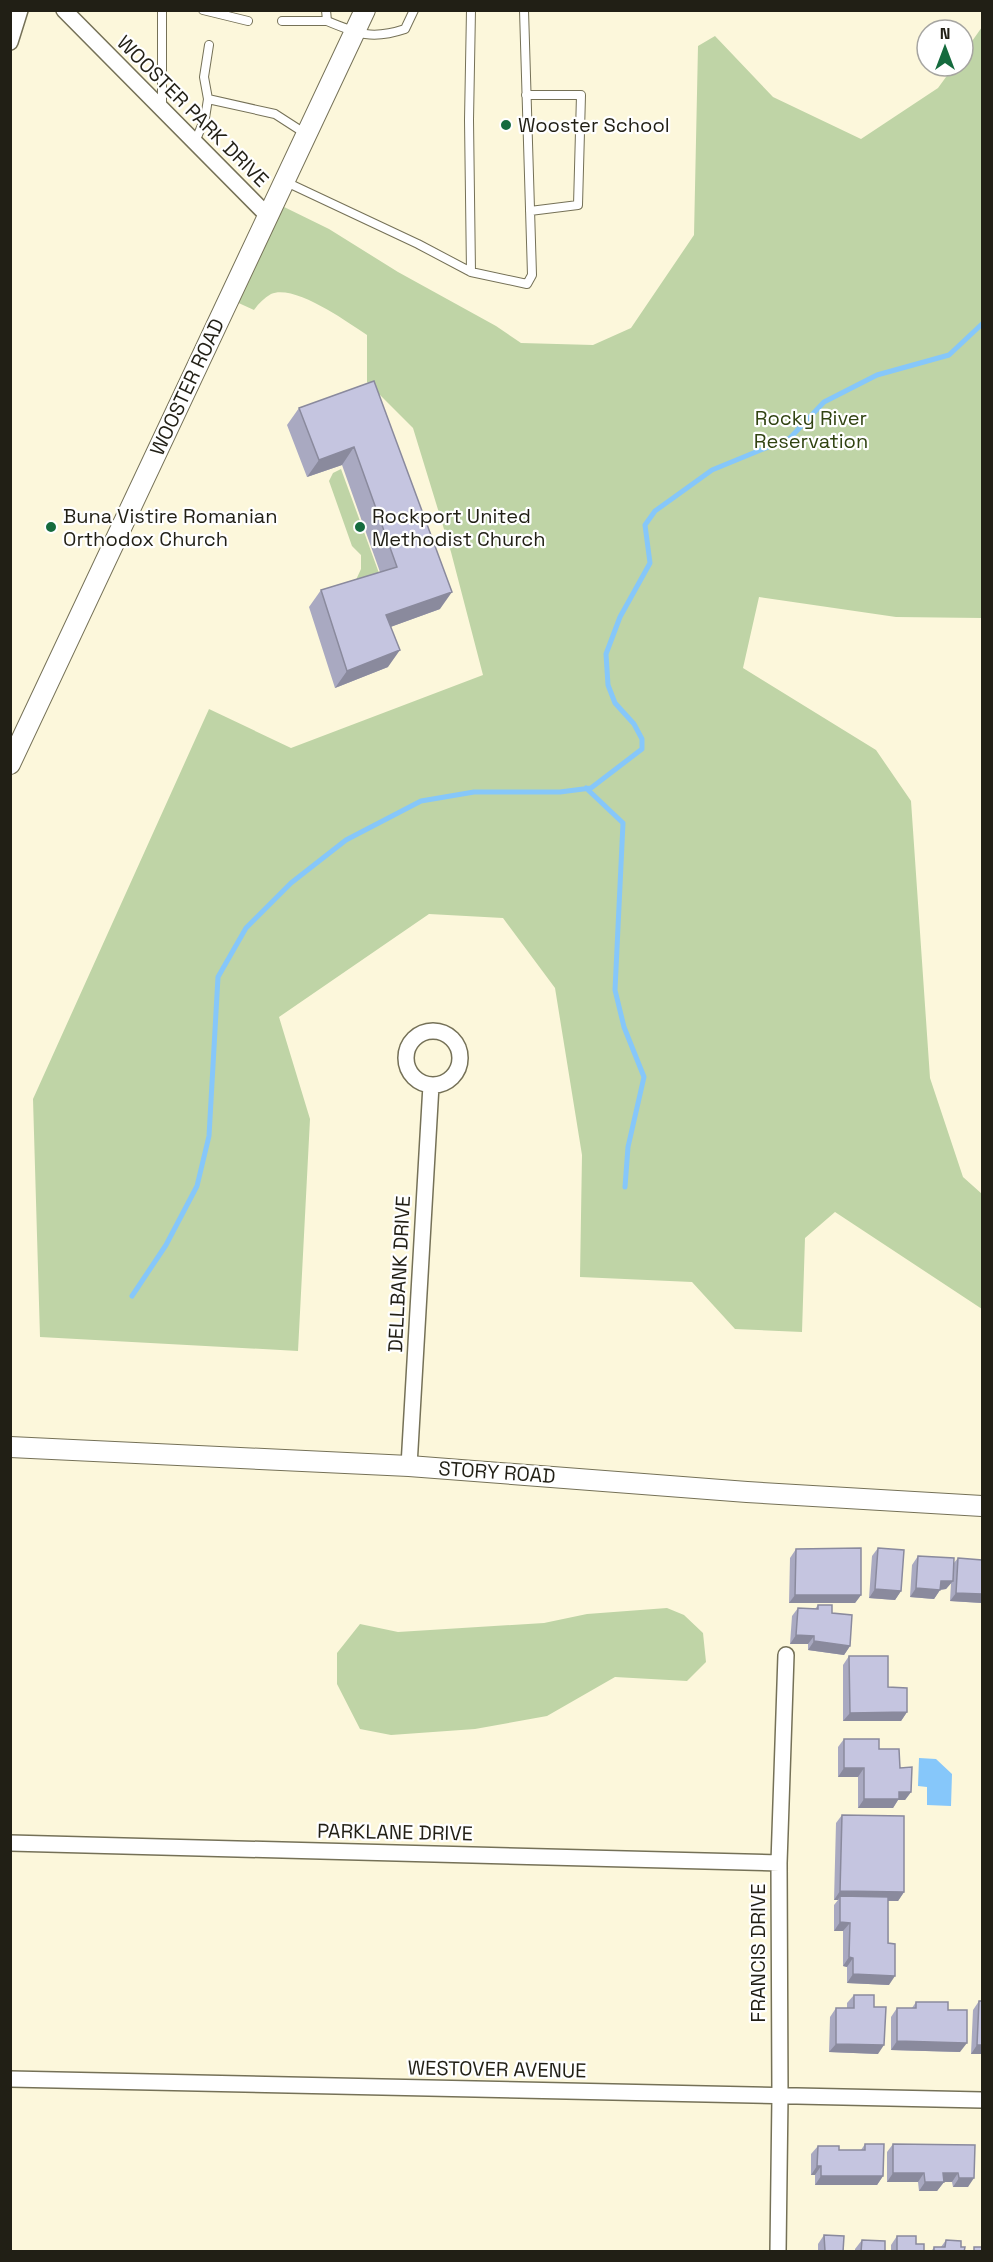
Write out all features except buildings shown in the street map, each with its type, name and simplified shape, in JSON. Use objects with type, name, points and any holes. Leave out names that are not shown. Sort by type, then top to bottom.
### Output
[{"type":"street","points":[[10,42],[20,10]]},
{"type":"street","name":"WOOSTER PARK DRIVE","points":[[64,10],[267,215]]},
{"type":"street","name":"WOOSTER ROAD","points":[[10,764],[365,10]]},
{"type":"street","name":"DELLBANK DRIVE","points":[[409,1466],[431,1085]]},
{"type":"street","name":"STORY ROAD","points":[[10,1447],[409,1466],[747,1492],[982,1506]]},
{"type":"street","name":"FRANCIS DRIVE","points":[[778,2252],[779,1863],[786,1655]]},
{"type":"street","name":"PARKLANE DRIVE","points":[[10,1843],[779,1863]]},
{"type":"street","name":"WESTOVER AVENUE","points":[[10,2079],[982,2100]]},
{"type":"lane","points":[[162,10],[162,110]]},
{"type":"lane","points":[[203,10],[248,21]]},
{"type":"lane","points":[[326,10],[327,21]]},
{"type":"lane","points":[[282,21],[327,21],[354,33],[385,36],[405,28],[414,10]]},
{"type":"lane","points":[[471,10],[469,120],[471,272]]},
{"type":"lane","points":[[283,181],[418,244],[471,272],[527,284],[532,275],[524,10]]},
{"type":"lane","points":[[195,142],[205,118],[208,99],[204,77],[208,45]]},
{"type":"lane","points":[[526,95],[581,95],[578,205],[530,211]]},
{"type":"lane","points":[[208,99],[275,114],[306,134]]},
{"type":"green space","name":"Rocky River Reservation","points":[[982,27],[982,618],[896,617],[759,597],[743,668],[876,750],[911,801],[930,1078],[963,1177],[982,1194],[982,1309],[835,1212],[805,1238],[802,1332],[735,1329],[692,1282],[580,1277],[582,1155],[555,988],[503,918],[429,914],[279,1017],[310,1119],[298,1351],[40,1337],[33,1099],[209,709],[291,748],[483,675],[451,552],[413,428],[367,382],[367,335],[320,306],[293,294],[281,292],[271,294],[254,310],[232,300],[278,204],[329,229],[398,272],[496,326],[521,343],[593,345],[631,328],[694,235],[698,46],[715,36],[773,97],[861,139],[938,88],[945,78],[975,78],[975,37]]},
{"type":"green space","points":[[341,469],[383,584],[355,582],[361,569],[361,555],[352,546],[329,481],[333,473]]},
{"type":"green space","points":[[667,1608],[684,1615],[703,1633],[706,1662],[687,1681],[615,1677],[547,1716],[475,1729],[391,1735],[360,1729],[337,1684],[337,1653],[360,1624],[398,1632],[544,1623],[587,1614]]},
{"type":"water","points":[[919,1758],[936,1759],[952,1774],[951,1806],[927,1805],[927,1787],[918,1786]]},
{"type":"waterway","points":[[132,1296],[166,1245],[197,1186],[209,1136],[218,977],[246,928],[291,883],[346,840],[421,801],[474,792],[560,792],[591,788],[642,749],[642,739],[634,724],[615,703],[608,685],[606,654],[620,617],[650,563],[645,525],[655,511],[712,470],[790,438],[824,402],[877,375],[949,355],[982,324]]},
{"type":"waterway","points":[[586,788],[623,823],[615,990],[624,1027],[644,1077],[628,1147],[625,1187]]},
{"type":"place","name":"Wooster School","points":[[506,125]]},
{"type":"place","name":"Buna Vistire Romanian Orthodox Church","points":[[51,527]]},
{"type":"place","name":"Rockport United Methodist Church","points":[[360,527]]}]
